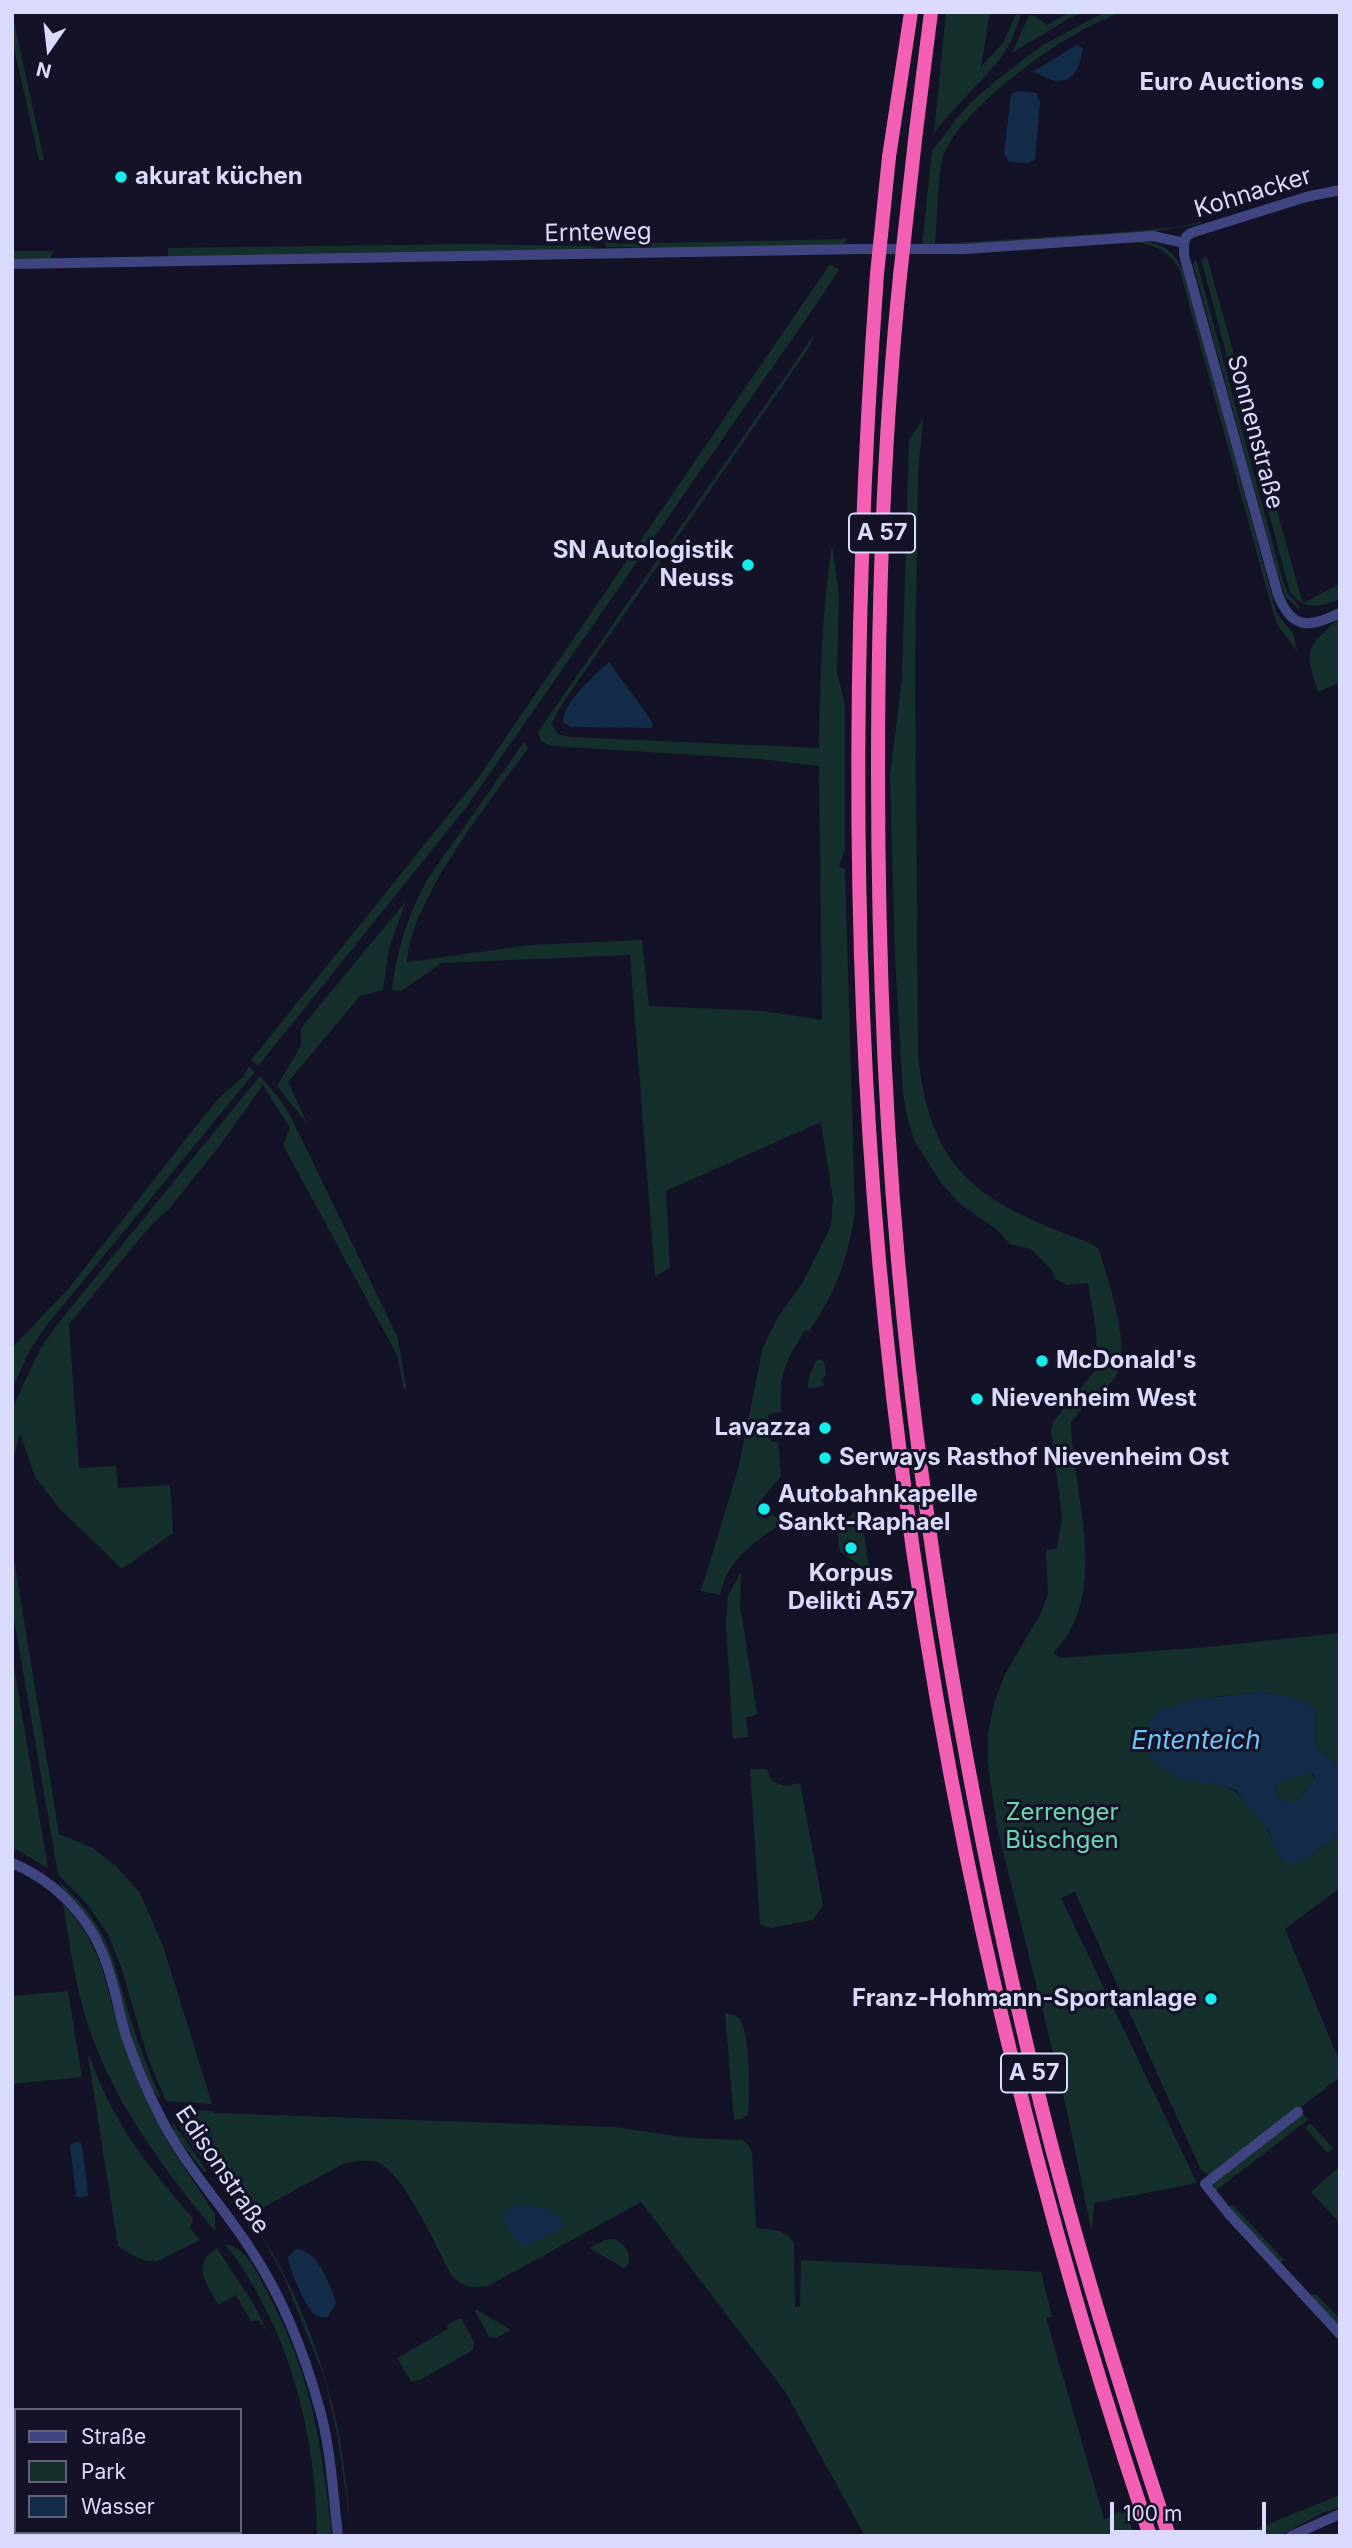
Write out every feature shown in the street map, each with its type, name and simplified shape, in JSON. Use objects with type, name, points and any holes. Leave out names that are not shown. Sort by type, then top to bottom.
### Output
[{"type":"highway","name":"A 57","points":[[911,12],[890,157],[877,274],[860,576],[859,866],[868,1108],[883,1299],[922,1612],[966,1857],[1008,2052],[1057,2238],[1115,2432],[1150,2536]]},
{"type":"highway","name":"A 57","points":[[931,12],[900,276],[888,411],[880,577],[877,827],[882,1014],[904,1323],[944,1626],[1008,1965],[1042,2110],[1075,2233],[1169,2536]]},
{"type":"street","name":"Kohnacker","points":[[1184,243],[1191,233],[1306,197],[1340,190]]},
{"type":"street","name":"Ernteweg","points":[[12,264],[860,249],[953,250],[1153,236],[1184,243]]},
{"type":"street","name":"Sonnenstraße","points":[[1184,243],[1184,255],[1278,595],[1285,612],[1301,623],[1321,621],[1340,613]]},
{"type":"street","name":"Edisonstraße","points":[[12,1863],[56,1889],[73,1906],[93,1934],[107,1966],[140,2075],[159,2115],[179,2152],[251,2249],[267,2276],[297,2340],[320,2411],[338,2536]]},
{"type":"street","points":[[1298,2112],[1205,2184],[1236,2222],[1340,2334]]},
{"type":"street","points":[[1291,2536],[1340,2514]]},
{"type":"green space","points":[[12,12],[44,160],[39,160],[12,38]]},
{"type":"green space","points":[[946,12],[990,12],[981,67],[1003,43],[1016,14],[1021,15],[1011,42],[1001,57],[934,133]]},
{"type":"green space","points":[[1070,12],[1085,12],[1070,18],[1012,53],[1029,15],[1047,25]]},
{"type":"green space","points":[[1105,12],[1123,12],[1049,50],[997,91],[956,133],[942,160],[935,244],[1111,233],[1200,224],[1151,232],[1017,244],[922,246],[932,151],[959,116],[993,83],[1041,46]]},
{"type":"green space","points":[[847,239],[844,244],[735,249],[606,247],[605,244],[606,240],[619,244]]},
{"type":"green space","points":[[1137,240],[1165,248],[1184,272],[1277,614],[1293,633],[1297,651],[1274,616],[1180,271],[1172,259],[1151,245],[1136,242],[937,256]]},
{"type":"green space","points":[[470,244],[595,246],[592,251],[168,257],[168,248]]},
{"type":"green space","points":[[12,251],[53,251],[50,260],[12,261]]},
{"type":"green space","points":[[1207,257],[1302,601],[1305,602],[1340,584],[1340,599],[1333,602],[1307,605],[1290,592],[1201,259]]},
{"type":"green space","points":[[1196,259],[1283,582],[1288,594],[1300,607],[1299,610],[1285,596],[1276,568],[1193,264]]},
{"type":"green space","points":[[830,264],[839,270],[822,296],[465,809],[258,1066],[251,1060],[478,778]]},
{"type":"green space","points":[[814,335],[810,346],[562,704],[551,724],[558,734],[570,737],[819,748],[822,646],[832,544],[839,595],[837,672],[845,705],[845,850],[839,866],[845,869],[855,1212],[849,1244],[834,1289],[809,1331],[805,1330],[788,1359],[782,1378],[782,1412],[768,1414],[771,1442],[778,1442],[781,1476],[756,1506],[757,1515],[765,1519],[773,1515],[782,1523],[752,1545],[735,1562],[720,1595],[701,1591],[738,1469],[763,1347],[778,1317],[803,1282],[831,1226],[833,1199],[821,1122],[666,1191],[670,1268],[655,1276],[630,955],[442,963],[401,991],[392,990],[400,946],[422,890],[524,742],[528,748],[437,880],[422,909],[407,962],[531,945],[642,940],[649,1006],[764,1011],[822,1020],[819,766],[759,759],[551,746],[541,741],[538,732]]},
{"type":"green space","name":"Zerrenger Büschgen","points":[[923,419],[918,473],[915,669],[918,1055],[925,1097],[935,1131],[950,1158],[969,1180],[992,1198],[1020,1214],[1099,1249],[1117,1314],[1122,1349],[1116,1376],[1086,1404],[1071,1423],[1085,1542],[1085,1573],[1081,1602],[1071,1629],[1053,1653],[1061,1658],[1340,1633],[1340,1767],[1316,1747],[1315,1709],[1296,1698],[1261,1692],[1199,1699],[1160,1767],[1182,1778],[1217,1784],[1240,1795],[1258,1814],[1282,1860],[1309,1857],[1340,1834],[1340,1888],[1285,1929],[1340,2063],[1340,2077],[1299,2109],[1308,2120],[1215,2191],[1211,2176],[1201,2170],[1075,1892],[1061,1898],[1197,2183],[1094,2203],[1092,2233],[1064,2097],[997,1827],[988,1764],[988,1732],[1004,1676],[1040,1615],[1048,1594],[1046,1550],[1057,1548],[1062,1517],[1051,1431],[1053,1422],[1098,1367],[1096,1331],[1088,1283],[1068,1285],[1055,1279],[1053,1271],[1031,1249],[1010,1244],[996,1229],[960,1204],[942,1184],[915,1142],[907,1117],[903,1093],[895,957],[890,776],[902,678],[909,440]]},
{"type":"green space","points":[[1340,619],[1340,682],[1318,692],[1310,654],[1322,634]]},
{"type":"green space","points":[[406,901],[389,948],[383,990],[360,996],[288,1082],[308,1125],[277,1086],[301,1046],[301,1028]]},
{"type":"green space","points":[[249,1066],[255,1072],[46,1326],[30,1350],[12,1389],[12,1348],[69,1288],[192,1131],[219,1098],[243,1077]]},
{"type":"green space","points":[[260,1076],[291,1117],[398,1338],[406,1387],[404,1390],[397,1355],[283,1145],[290,1128],[263,1085],[221,1144],[169,1209],[152,1224],[69,1324],[79,1468],[116,1466],[118,1488],[170,1485],[173,1533],[122,1569],[61,1510],[35,1477],[20,1433],[12,1463],[12,1409],[40,1349],[59,1322]]},
{"type":"green space","points":[[817,1359],[824,1361],[826,1375],[822,1380],[825,1386],[808,1388],[809,1376]]},
{"type":"green space","points":[[857,1509],[860,1509],[870,1573],[840,1551],[838,1538],[842,1527]]},
{"type":"green space","points":[[12,1547],[59,1834],[91,1847],[115,1865],[140,1893],[163,1946],[212,2104],[166,2101],[148,2058],[109,1936],[87,1904],[58,1874],[12,1607]]},
{"type":"green space","points":[[741,1571],[740,1605],[757,1714],[746,1718],[748,1737],[733,1739],[726,1624],[728,1596]]},
{"type":"green space","points":[[12,1655],[48,1868],[12,1847]]},
{"type":"green space","points":[[750,1769],[767,1769],[772,1781],[785,1786],[800,1783],[823,1905],[813,1920],[771,1928],[760,1924]]},
{"type":"green space","points":[[1311,1772],[1315,1778],[1297,1802],[1287,1802],[1275,1795],[1276,1787],[1283,1781]]},
{"type":"green space","points":[[59,1882],[90,1915],[108,1946],[138,2042],[161,2099],[145,2074],[104,1945],[83,1910]]},
{"type":"green space","points":[[63,1903],[85,1931],[100,1961],[136,2078],[169,2145],[215,2214],[215,2231],[144,2138],[102,2061],[81,2002]]},
{"type":"green space","points":[[68,1991],[82,2077],[12,2084],[12,1996]]},
{"type":"green space","points":[[725,2013],[740,2020],[746,2038],[748,2114],[742,2119],[734,2120]]},
{"type":"green space","points":[[90,2056],[108,2101],[133,2143],[193,2218],[190,2228],[200,2240],[157,2261],[141,2259],[118,2246],[88,2057]]},
{"type":"green space","points":[[190,2110],[614,2127],[689,2138],[742,2140],[752,2152],[756,2228],[782,2232],[794,2243],[795,2307],[800,2306],[801,2260],[1041,2272],[1052,2317],[1046,2318],[1104,2519],[1126,2509],[1134,2536],[865,2536],[786,2393],[641,2202],[488,2286],[468,2286],[452,2276],[401,2183],[376,2162],[343,2164],[251,2214],[245,2214],[175,2119],[174,2116],[180,2112]]},
{"type":"green space","points":[[172,2121],[207,2171],[204,2172],[175,2135]]},
{"type":"green space","points":[[1310,2123],[1333,2148],[1328,2153],[1305,2128]]},
{"type":"green space","points":[[1340,2166],[1340,2223],[1311,2192]]},
{"type":"green space","points":[[1232,2204],[1284,2260],[1280,2263],[1229,2207]]},
{"type":"green space","points":[[260,2233],[287,2280],[299,2306],[328,2386],[340,2439],[352,2536],[338,2439],[325,2379],[284,2277]]},
{"type":"green space","points":[[615,2239],[625,2247],[628,2254],[628,2265],[624,2268],[589,2248],[605,2240]]},
{"type":"green space","points":[[225,2244],[239,2250],[254,2268],[282,2321],[294,2351],[312,2409],[324,2469],[332,2536],[317,2536],[311,2458],[295,2382],[282,2345],[247,2276]]},
{"type":"green space","points":[[217,2248],[254,2305],[267,2331],[259,2321],[251,2321],[236,2295],[218,2305],[203,2275],[204,2261]]},
{"type":"green space","points":[[1316,2294],[1340,2319],[1340,2327],[1310,2295]]},
{"type":"green space","points":[[475,2311],[511,2330],[496,2338],[489,2337]]},
{"type":"green space","points":[[461,2318],[474,2342],[473,2350],[420,2380],[411,2381],[397,2358],[448,2329],[447,2325]]},
{"type":"green space","points":[[1340,2495],[1340,2507],[1322,2513],[1279,2536],[1239,2536]]},
{"type":"water","points":[[1077,45],[1083,48],[1081,59],[1069,78],[1055,81],[1032,72]]},
{"type":"water","points":[[1018,91],[1036,93],[1040,102],[1035,160],[1029,163],[1009,162],[1004,153],[1011,94]]},
{"type":"water","points":[[609,662],[651,720],[651,728],[571,727],[563,723],[573,698]]},
{"type":"water","name":"Ententeich","points":[[1261,1692],[1297,1698],[1315,1709],[1316,1747],[1340,1767],[1340,1834],[1309,1857],[1292,1865],[1282,1860],[1268,1829],[1236,1790],[1216,1784],[1181,1780],[1150,1758],[1147,1740],[1149,1723],[1159,1710],[1199,1699]],"holes":[[[1308,1772],[1314,1774],[1315,1778],[1297,1802],[1287,1802],[1275,1795],[1276,1787],[1281,1783]]]},
{"type":"water","points":[[78,2141],[82,2144],[88,2195],[81,2198],[76,2196],[70,2145]]},
{"type":"water","points":[[519,2205],[547,2210],[562,2219],[564,2227],[522,2246],[507,2229],[504,2215],[506,2210]]},
{"type":"water","points":[[296,2249],[304,2251],[317,2261],[327,2278],[336,2303],[328,2317],[313,2313],[298,2286],[288,2257]]},
{"type":"place","name":"Euro Auctions","points":[[1318,83]]},
{"type":"place","name":"akurat küchen","points":[[121,177]]},
{"type":"place","name":"SN Autologistik Neuss","points":[[748,565]]},
{"type":"place","name":"McDonald's","points":[[1042,1361]]},
{"type":"place","name":"Nievenheim West","points":[[977,1399]]},
{"type":"place","name":"Lavazza","points":[[825,1428]]},
{"type":"place","name":"Serways Rasthof Nievenheim Ost","points":[[825,1458]]},
{"type":"place","name":"Autobahnkapelle Sankt-Raphael","points":[[764,1509]]},
{"type":"place","name":"Korpus Delikti A57","points":[[851,1548]]},
{"type":"place","name":"Franz-Hohmann-Sportanlage","points":[[1211,1999]]}]
